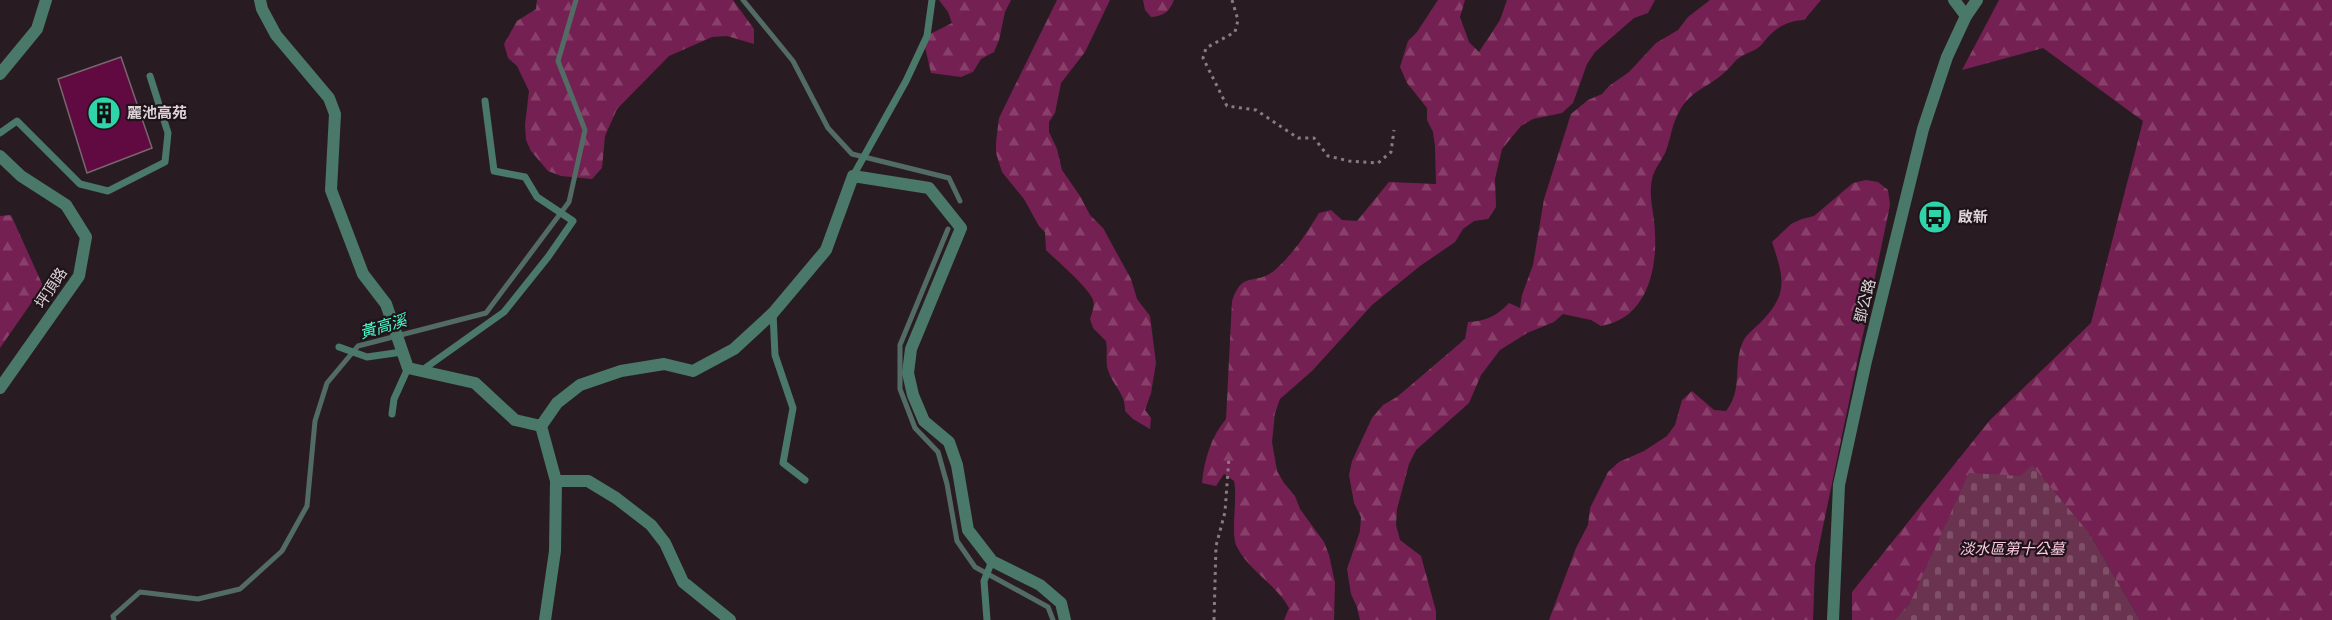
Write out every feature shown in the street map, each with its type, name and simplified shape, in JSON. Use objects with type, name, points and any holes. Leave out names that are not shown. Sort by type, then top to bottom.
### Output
[{"type":"street","points":[[0,74],[37,29],[46,0]]},
{"type":"street","points":[[260,0],[262,9],[276,35],[329,98],[335,114],[331,189],[363,274],[386,304],[402,352],[415,370],[475,383],[515,420],[541,426]]},
{"type":"street","points":[[1954,0],[1966,16]]},
{"type":"street","name":"鄧公路","points":[[1833,620],[1839,485],[1866,361],[1923,129],[1947,57],[1966,16],[1977,0]]},
{"type":"street","name":"坪頂路","points":[[0,156],[21,176],[66,205],[86,237],[79,276],[0,388]]},
{"type":"street","points":[[541,426],[557,403],[579,385],[621,371],[664,364],[693,371],[734,349],[773,313],[826,250],[852,176],[929,188],[961,228],[911,349],[908,373],[913,396],[924,421],[949,442],[957,465],[968,530],[992,561],[1040,585],[1061,603],[1065,620]]},
{"type":"street","points":[[541,426],[556,481],[555,551],[545,620]]},
{"type":"street","points":[[556,481],[588,481],[616,498],[651,525],[665,543],[683,582],[730,620]]},
{"type":"street","points":[[714,607],[722,620]]},
{"type":"lane","points":[[852,176],[906,81],[927,36],[932,0]]},
{"type":"lane","points":[[0,133],[17,121],[80,184],[108,191],[165,162],[168,133],[150,76]]},
{"type":"lane","points":[[392,414],[394,399],[415,370],[504,312],[548,257],[573,221],[537,197],[525,177],[494,171],[485,101]]},
{"type":"lane","points":[[773,313],[775,354],[793,408],[783,463],[805,480]]},
{"type":"lane","points":[[339,347],[367,357],[402,352]]},
{"type":"lane","points":[[987,620],[984,581],[992,561]]},
{"type":"path","points":[[1232,0],[1238,20],[1235,32],[1206,48],[1203,58],[1227,106],[1256,110],[1298,138],[1314,138],[1328,156],[1349,161],[1378,163],[1391,152],[1394,130]]},
{"type":"path","points":[[1214,620],[1216,546],[1225,512],[1229,457]]},
{"type":"green space","points":[[537,0],[733,0],[754,29],[754,44],[727,36],[712,37],[669,56],[617,109],[605,136],[602,168],[592,179],[561,176],[548,171],[531,151],[526,140],[525,125],[529,91],[517,66],[508,58],[504,44],[517,21],[536,9]]},
{"type":"green space","points":[[939,0],[1011,0],[1005,12],[994,52],[981,59],[973,72],[961,77],[931,73],[925,47],[928,35],[952,23],[948,12]]},
{"type":"green space","points":[[1057,0],[1110,0],[1085,52],[1061,83],[1055,113],[1049,122],[1049,132],[1057,149],[1062,170],[1090,215],[1103,228],[1131,279],[1137,299],[1150,316],[1156,363],[1151,393],[1145,410],[1151,418],[1150,429],[1133,419],[1125,411],[1121,395],[1108,370],[1106,341],[1093,328],[1090,319],[1093,300],[1079,282],[1046,250],[1045,232],[1039,226],[1024,199],[1002,172],[996,153],[999,118]]},
{"type":"green space","points":[[1143,0],[1174,0],[1165,13],[1151,17],[1145,10]]},
{"type":"green space","points":[[1438,0],[1465,0],[1460,17],[1469,42],[1479,52],[1500,20],[1507,0],[1655,0],[1648,13],[1634,18],[1595,52],[1587,64],[1573,103],[1562,113],[1533,119],[1521,126],[1502,149],[1495,179],[1496,207],[1488,219],[1474,221],[1463,229],[1455,242],[1420,266],[1372,305],[1312,371],[1280,399],[1275,413],[1272,442],[1277,471],[1324,542],[1335,583],[1334,620],[1284,620],[1289,608],[1284,599],[1248,563],[1237,547],[1234,534],[1234,481],[1224,474],[1216,486],[1202,483],[1209,449],[1226,419],[1232,301],[1240,285],[1268,275],[1282,264],[1319,213],[1331,210],[1342,220],[1357,221],[1389,182],[1436,184],[1435,146],[1433,132],[1427,120],[1427,108],[1407,83],[1400,67],[1408,41],[1417,32]]},
{"type":"green space","points":[[1710,0],[1821,0],[1804,20],[1780,27],[1759,47],[1737,59],[1720,76],[1694,94],[1679,112],[1666,151],[1652,179],[1654,264],[1645,292],[1638,304],[1616,322],[1601,326],[1591,320],[1563,314],[1554,322],[1527,333],[1500,350],[1481,375],[1469,403],[1416,450],[1409,464],[1397,509],[1396,525],[1400,540],[1421,556],[1436,611],[1436,620],[1360,620],[1351,594],[1347,569],[1360,531],[1361,517],[1354,503],[1349,475],[1352,461],[1372,418],[1383,405],[1397,397],[1465,339],[1468,322],[1491,317],[1509,303],[1520,308],[1522,295],[1533,265],[1544,199],[1571,114],[1588,100],[1602,94],[1629,72],[1656,43],[1678,30],[1688,17]]},
{"type":"green space","points":[[1999,0],[2332,0],[2332,620],[2140,620],[2089,533],[1910,603],[1894,620],[1852,620],[1852,592],[1990,420],[2091,323],[2143,121],[2043,48],[1962,70]]},
{"type":"green space","points":[[1866,180],[1878,182],[1888,190],[1890,205],[1815,565],[1813,620],[1549,620],[1576,548],[1588,525],[1590,508],[1608,472],[1619,462],[1644,451],[1667,436],[1675,425],[1682,400],[1692,391],[1714,410],[1726,411],[1731,403],[1736,387],[1739,353],[1743,341],[1769,313],[1780,294],[1781,276],[1772,242],[1791,224],[1814,216],[1853,183]]},
{"type":"green space","points":[[11,215],[43,286],[0,348],[0,216]]},
{"type":"green space","name":"淡水區第十公墓","points":[[2032,465],[2089,533],[2140,620],[1894,620],[1910,603],[1969,473],[2021,476]]},
{"type":"building","name":"麗池高苑","points":[[121,57],[152,148],[87,173],[58,79]]},
{"type":"waterway","name":"黃高溪","points":[[114,620],[113,616],[140,592],[198,599],[240,589],[282,551],[307,506],[315,421],[327,383],[358,346],[486,313],[569,202],[585,130],[558,61],[576,0]]},
{"type":"waterway","points":[[743,0],[793,61],[828,128],[852,154],[949,178],[960,201]]},
{"type":"waterway","points":[[948,229],[900,345],[900,389],[915,428],[938,452],[947,484],[957,541],[975,567],[1048,607],[1053,620]]},
{"type":"place","name":"麗池高苑","points":[[104,113]]},
{"type":"place","name":"啟新","points":[[1935,217]]}]
